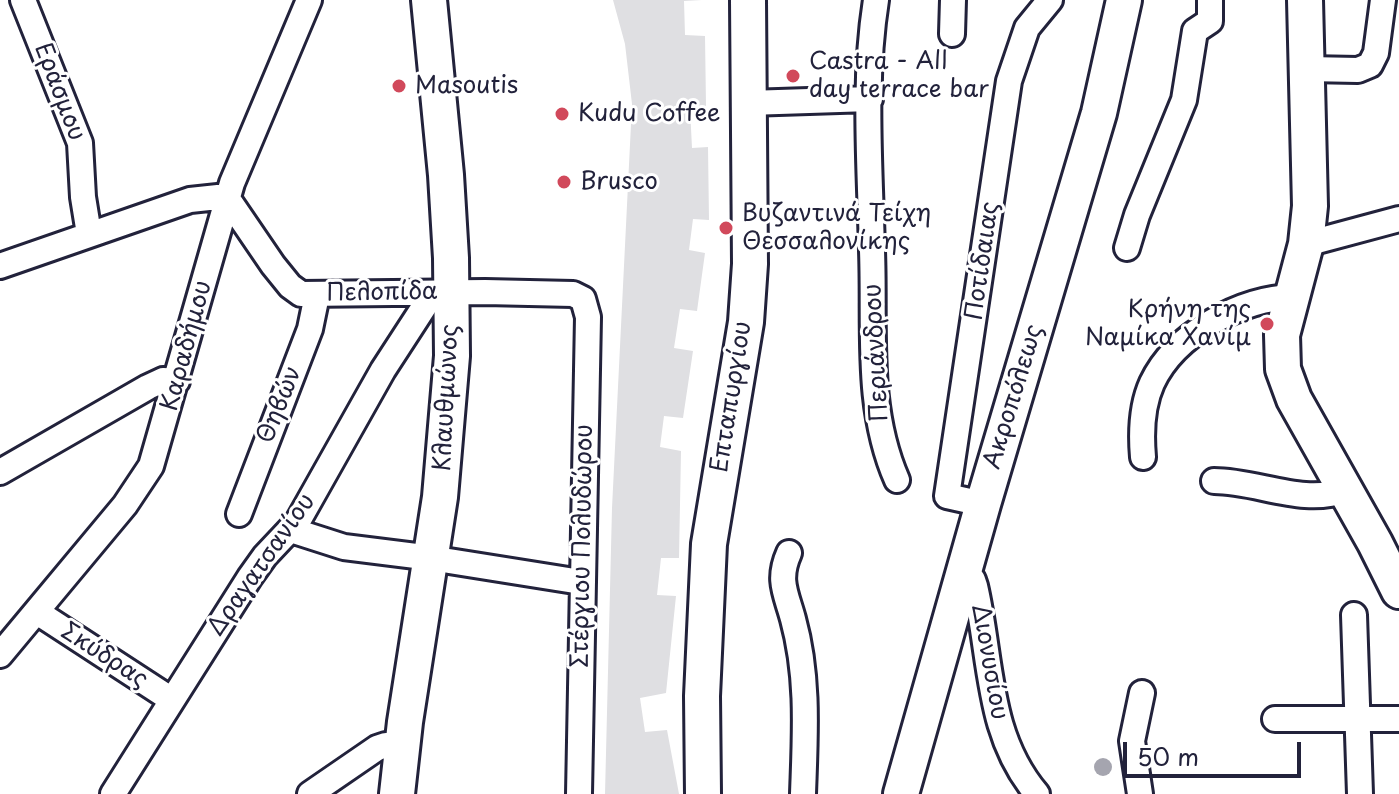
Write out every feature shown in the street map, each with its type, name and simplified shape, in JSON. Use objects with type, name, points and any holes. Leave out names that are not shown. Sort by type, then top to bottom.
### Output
[{"type":"main road","name":"Κλαυθμώνος","points":[[397,794],[402,747],[440,560],[450,402],[442,292],[446,175],[429,0]]},
{"type":"main road","name":"Επταπυργίου","points":[[703,794],[701,746],[707,565],[748,295],[751,238],[748,0]]},
{"type":"main road","name":"Ακροπόλεως","points":[[901,794],[1099,113],[1124,0]]},
{"type":"main road","points":[[1305,0],[1310,206],[1306,244],[1282,335],[1283,369],[1294,399],[1399,591]]},
{"type":"street","name":"Εράσμου","points":[[23,0],[80,143],[84,208],[89,234]]},
{"type":"street","name":"Καραδήμου","points":[[0,655],[125,505],[147,474],[156,453],[227,200],[246,147],[309,0]]},
{"type":"street","name":"Περιάνδρου","points":[[876,0],[870,99],[874,389],[883,439],[897,480]]},
{"type":"street","points":[[952,34],[953,0]]},
{"type":"street","name":"Ποτίδαιας","points":[[983,504],[947,496],[1009,81],[1025,32],[1050,0]]},
{"type":"street","points":[[1127,248],[1137,215],[1184,100],[1195,31],[1210,21],[1210,0]]},
{"type":"street","points":[[1307,69],[1358,70],[1370,65],[1376,53],[1383,0]]},
{"type":"street","points":[[748,103],[870,99]]},
{"type":"street","points":[[0,266],[190,200],[211,196],[227,200]]},
{"type":"street","name":"Πελοπίδα","points":[[227,200],[290,286],[301,294],[573,294],[583,299]]},
{"type":"street","points":[[1306,244],[1399,219]]},
{"type":"street","name":"Δραγατσανίου","points":[[113,794],[257,566],[291,530],[383,370],[442,292]]},
{"type":"street","name":"Θηβών","points":[[239,514],[310,329],[317,295]]},
{"type":"street","points":[[1143,457],[1147,396],[1157,374],[1177,351],[1208,324],[1234,309],[1261,300],[1294,297]]},
{"type":"street","name":"Στέργιου Πολυδώρου","points":[[579,794],[588,317],[583,299]]},
{"type":"street","points":[[0,472],[148,387],[163,380],[177,381]]},
{"type":"street","points":[[1214,481],[1308,496],[1329,496],[1345,490]]},
{"type":"street","points":[[291,530],[344,547],[581,582]]},
{"type":"street","points":[[789,553],[781,574],[798,637],[805,679],[803,794]]},
{"type":"street","name":"Διονυσίου","points":[[963,575],[973,580],[976,590],[999,726],[1012,759],[1037,794]]},
{"type":"street","name":"Σκύδρας","points":[[37,612],[172,700]]},
{"type":"street","points":[[1354,615],[1360,794]]},
{"type":"street","points":[[1140,794],[1132,741],[1142,693]]},
{"type":"street","points":[[1275,719],[1399,719]]},
{"type":"street","points":[[310,794],[377,748],[386,745],[402,747]]},
{"type":"shaded area","points":[[613,0],[702,0],[684,1],[685,35],[705,36],[706,106],[690,108],[692,148],[708,147],[709,220],[693,219],[689,250],[705,253],[697,311],[680,309],[674,348],[693,351],[683,418],[664,416],[660,447],[681,451],[679,558],[661,558],[657,595],[676,596],[666,693],[640,698],[645,732],[667,730],[679,794],[605,794],[612,508],[632,104],[625,44]]},
{"type":"place","name":"Castra - All day terrace bar","points":[[793,76]]},
{"type":"place","name":"Masoutis","points":[[399,86]]},
{"type":"place","name":"Kudu Coffee","points":[[562,114]]},
{"type":"place","name":"Brusco","points":[[564,182]]},
{"type":"place","name":"Βυζαντινά Τείχη Θεσσαλονίκης","points":[[726,228]]},
{"type":"place","name":"Κρήνη της Ναμίκα Χανίμ","points":[[1267,324]]}]
